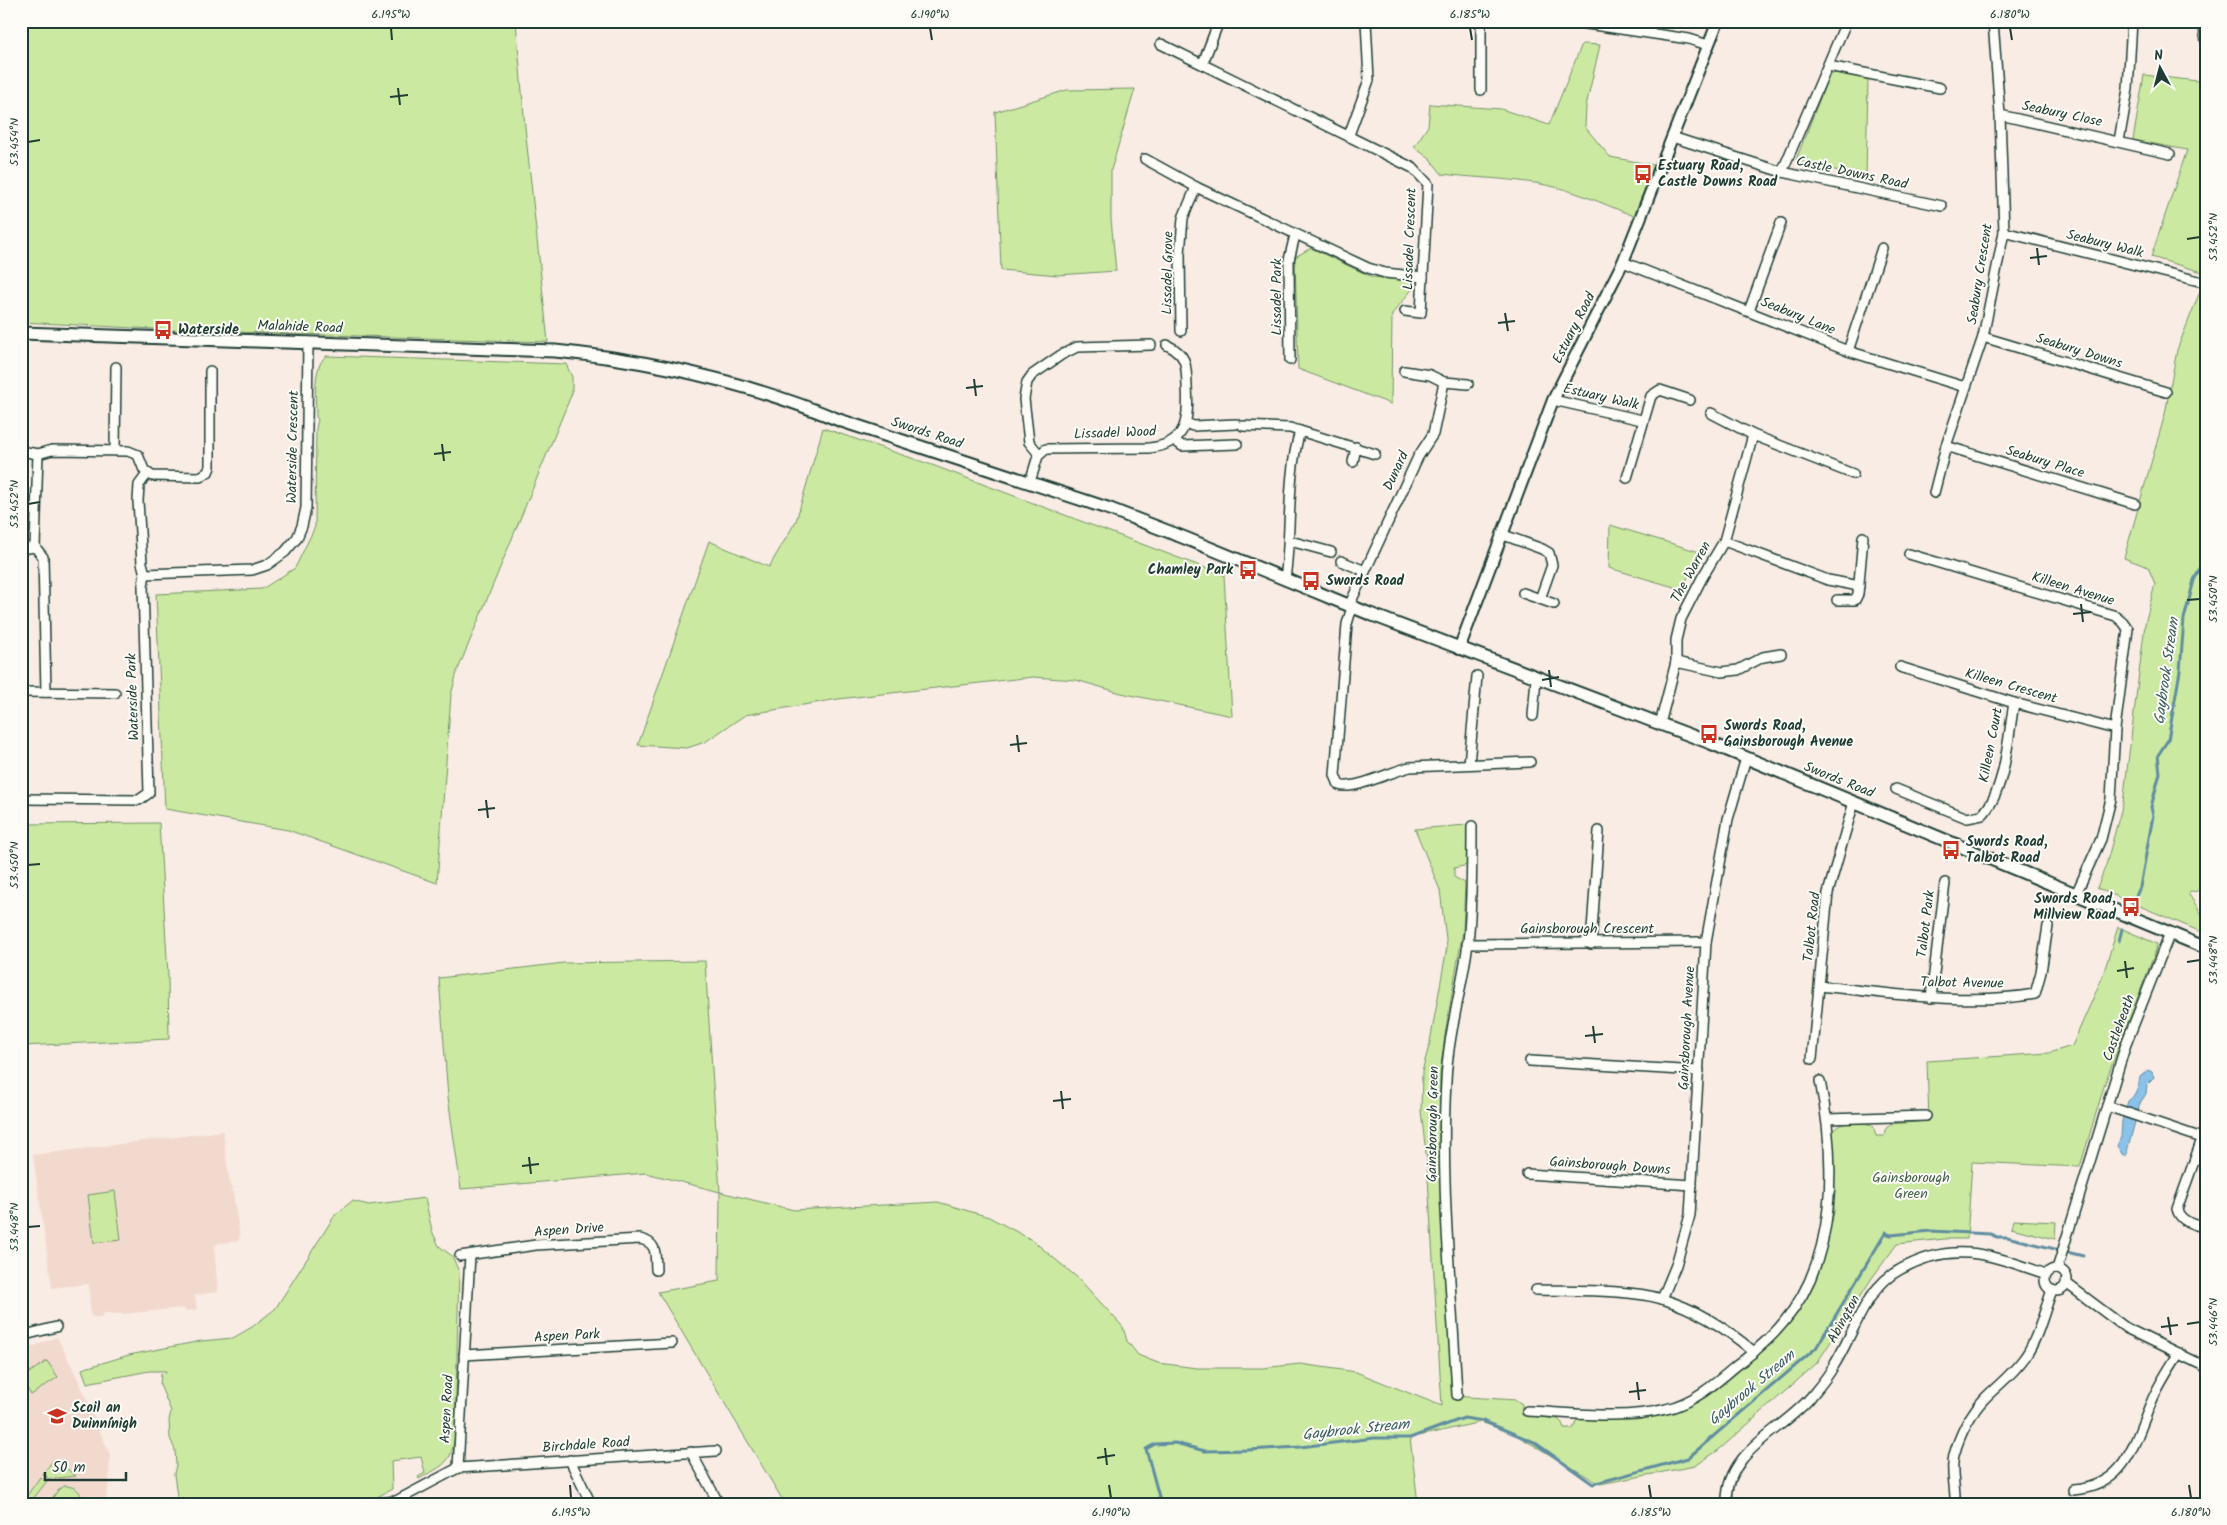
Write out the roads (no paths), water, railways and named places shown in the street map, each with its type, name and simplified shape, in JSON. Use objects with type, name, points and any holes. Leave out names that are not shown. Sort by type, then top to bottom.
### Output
[{"type":"main road","name":"Malahide Road","points":[[21,333],[518,350]]},
{"type":"main road","name":"Swords Road","points":[[518,350],[573,353],[629,362],[738,386],[800,404],[838,420],[1119,512],[1351,606],[1746,758],[2206,948]]},
{"type":"street","points":[[1203,63],[1219,21]]},
{"type":"street","points":[[1349,135],[1369,80],[1366,21]]},
{"type":"street","points":[[1480,21],[1481,90]]},
{"type":"street","points":[[1566,21],[1689,39],[1708,45]]},
{"type":"street","name":"Estuary Road","points":[[1459,648],[1553,400],[1623,262],[1718,21]]},
{"type":"street","name":"Seabury Crescent","points":[[1934,493],[1946,446],[1983,337],[2004,232],[2000,115],[1993,21]]},
{"type":"street","name":"Seabury Close","points":[[2119,140],[2128,90],[2132,21]]},
{"type":"street","points":[[2204,21],[2206,41]]},
{"type":"street","points":[[1782,172],[1844,27]]},
{"type":"street","name":"Lissadel Crescent","points":[[1161,44],[1349,135],[1412,168],[1428,184],[1421,313],[1405,311]]},
{"type":"street","points":[[1828,66],[1940,88]]},
{"type":"street","name":"Seabury Close","points":[[2000,115],[2119,140],[2170,154]]},
{"type":"street","name":"Castle Downs Road","points":[[1672,137],[1782,172],[1942,206]]},
{"type":"street","points":[[1145,159],[1196,187],[1368,268],[1385,274],[1423,277]]},
{"type":"street","name":"Lissadel Grove","points":[[1181,331],[1180,254],[1182,227],[1183,218],[1196,187]]},
{"type":"street","points":[[1749,311],[1781,224]]},
{"type":"street","name":"Seabury Walk","points":[[2004,232],[2199,281]]},
{"type":"street","name":"Lissadel Park","points":[[1290,360],[1288,260],[1295,235]]},
{"type":"street","points":[[1848,351],[1882,248]]},
{"type":"street","name":"Seabury Lane","points":[[1623,262],[1848,351],[1965,387]]},
{"type":"street","name":"Seabury Downs","points":[[1983,337],[2166,392]]},
{"type":"street","name":"Waterside Crescent","points":[[145,574],[252,570],[273,561],[285,552],[296,538],[306,508],[308,342]]},
{"type":"street","points":[[1030,482],[1039,454],[1029,442],[1024,399],[1027,382],[1032,376],[1061,355],[1077,347],[1151,345]]},
{"type":"street","points":[[1167,346],[1177,350],[1185,360],[1189,409],[1186,423],[1193,426],[1239,425],[1290,428],[1375,454]]},
{"type":"street","points":[[115,450],[116,367]]},
{"type":"street","points":[[21,451],[38,454],[52,450],[115,450],[134,452],[140,459],[147,474],[158,478],[200,477],[208,472],[210,467],[210,371]]},
{"type":"street","points":[[1404,371],[1430,375],[1444,382],[1468,384]]},
{"type":"street","name":"Dunard","points":[[1351,606],[1365,570],[1422,450],[1432,434],[1444,382]]},
{"type":"street","name":"Estuary Walk","points":[[1628,478],[1642,420],[1651,396],[1660,390],[1690,400]]},
{"type":"street","name":"Estuary Walk","points":[[1553,400],[1642,420]]},
{"type":"street","points":[[1711,413],[1753,435],[1853,474]]},
{"type":"street","name":"Lissadel Wood","points":[[1039,454],[1046,449],[1159,447],[1174,440],[1186,423]]},
{"type":"street","points":[[1286,579],[1290,541],[1293,459],[1300,431]]},
{"type":"street","name":"The Warren","points":[[1660,724],[1676,662],[1676,640],[1681,619],[1724,540],[1753,435]]},
{"type":"street","points":[[1174,440],[1182,446],[1237,444]]},
{"type":"street","name":"Seabury Place","points":[[1946,446],[2135,504]]},
{"type":"street","points":[[1352,462],[1356,447]]},
{"type":"street","points":[[38,454],[35,547],[43,557],[44,569],[46,692]]},
{"type":"street","name":"Waterside Park","points":[[21,799],[139,800],[149,793],[143,586],[145,574],[142,563],[138,501],[139,485],[147,474]]},
{"type":"street","points":[[1501,534],[1549,553],[1552,565],[1540,599]]},
{"type":"street","points":[[1837,600],[1855,600],[1859,586],[1863,538]]},
{"type":"street","points":[[1724,540],[1828,580],[1859,586]]},
{"type":"street","points":[[1290,541],[1331,552]]},
{"type":"street","points":[[21,549],[35,547]]},
{"type":"street","name":"Killeen Avenue","points":[[1909,554],[2116,616],[2128,629],[2115,729]]},
{"type":"street","points":[[1341,561],[1365,570]]},
{"type":"street","points":[[1523,593],[1554,604]]},
{"type":"street","points":[[1351,606],[1347,624],[1335,775],[1339,785],[1352,787],[1394,770],[1410,767],[1530,762]]},
{"type":"street","points":[[1676,662],[1722,672],[1738,670],[1763,657],[1781,654]]},
{"type":"street","name":"Killeen Crescent","points":[[1900,666],[2014,702],[2115,729]]},
{"type":"street","points":[[1469,764],[1477,676]]},
{"type":"street","points":[[1533,716],[1536,678]]},
{"type":"street","points":[[21,692],[115,693]]},
{"type":"street","name":"Killeen Court","points":[[1896,789],[1967,818],[1982,816],[1994,797],[2002,772],[2014,702]]},
{"type":"street","points":[[2076,894],[2101,839],[2107,821],[2111,799],[2115,729]]},
{"type":"street","name":"Gainsborough Avenue","points":[[1662,1299],[1684,1239],[1690,1215],[1706,942],[1728,819],[1746,758]]},
{"type":"street","name":"Talbot Road","points":[[1812,1059],[1828,893],[1854,802]]},
{"type":"street","name":"Gainsborough Green","points":[[1457,1395],[1446,1202],[1445,1101],[1446,1078],[1455,1011],[1468,944],[1472,874],[1472,826]]},
{"type":"street","points":[[1591,944],[1599,830]]},
{"type":"street","name":"Talbot Park","points":[[1931,998],[1945,883]]},
{"type":"street","name":"Talbot Avenue","points":[[1820,986],[1931,998],[2015,998],[2035,994],[2042,972],[2048,926]]},
{"type":"street","name":"Castleheath","points":[[2057,1269],[2126,1044],[2170,933]]},
{"type":"street","name":"Gainsborough Crescent","points":[[1468,944],[1706,942]]},
{"type":"street","points":[[1530,1061],[1699,1071]]},
{"type":"street","points":[[1527,1411],[1644,1414],[1688,1402],[1754,1352],[1784,1322],[1808,1285],[1821,1249],[1829,1208],[1827,1119],[1820,1081]]},
{"type":"street","points":[[2107,1106],[2202,1138]]},
{"type":"street","points":[[1827,1119],[1926,1116]]},
{"type":"street","points":[[2206,1128],[2177,1209],[2179,1215],[2184,1220],[2206,1228]]},
{"type":"street","name":"Gainsborough Downs","points":[[1527,1174],[1692,1185]]},
{"type":"street","name":"Aspen Drive","points":[[465,1256],[536,1245],[640,1239],[649,1241],[654,1246],[656,1270]]},
{"type":"street","name":"Abington","points":[[1727,1504],[1732,1477],[1749,1450],[1809,1399],[1833,1368],[1865,1305],[1882,1284],[1900,1269],[1938,1254],[1966,1251],[1997,1257],[2046,1274]]},
{"type":"street","name":"Aspen Road","points":[[458,1468],[464,1355],[465,1256]]},
{"type":"street","points":[[2057,1269],[2066,1276],[2066,1283],[2062,1289],[2052,1290],[2045,1284],[2046,1274],[2051,1270],[2057,1269]]},
{"type":"street","points":[[2066,1283],[2126,1328],[2206,1367]]},
{"type":"street","points":[[1536,1290],[1639,1294],[1662,1299],[1712,1320],[1754,1352]]},
{"type":"street","points":[[1955,1504],[1952,1465],[1959,1439],[1968,1421],[1985,1398],[2008,1379],[2026,1356],[2036,1336],[2052,1290]]},
{"type":"street","points":[[21,1336],[56,1327]]},
{"type":"street","name":"Aspen Park","points":[[464,1355],[672,1343]]},
{"type":"street","points":[[2074,1490],[2091,1489],[2103,1483],[2113,1476],[2130,1455],[2151,1402],[2179,1353]]},
{"type":"street","name":"Birchdale Road","points":[[458,1468],[716,1451]]},
{"type":"street","points":[[691,1452],[720,1504]]},
{"type":"street","points":[[570,1460],[591,1504]]},
{"type":"street","points":[[369,1504],[396,1502],[458,1468]]},
{"type":"water","points":[[2148,1070],[2152,1072],[2154,1078],[2147,1085],[2146,1094],[2140,1103],[2126,1156],[2122,1154],[2117,1146],[2121,1137],[2122,1121],[2128,1101],[2133,1097],[2140,1077]]},
{"type":"waterway","name":"Gaybrook Stream","points":[[2133,903],[2140,887],[2153,816],[2151,807],[2160,773],[2158,755],[2168,740],[2180,671],[2184,619],[2194,580],[2206,558]]},
{"type":"waterway","name":"Gaybrook Stream","points":[[2119,941],[2122,929]]},
{"type":"waterway","points":[[1885,1233],[1891,1235],[1931,1231],[1990,1234],[2083,1256]]},
{"type":"waterway","name":"Gaybrook Stream","points":[[1161,1504],[1146,1449],[1155,1444],[1175,1443],[1205,1451],[1248,1450],[1300,1447],[1374,1438],[1410,1438],[1464,1418],[1483,1421],[1534,1442],[1593,1484],[1688,1458],[1816,1348],[1886,1232]]},
{"type":"place","name":"Estuary Road, Castle Downs Road","points":[[1643,174]]},
{"type":"place","name":"Waterside","points":[[163,330]]},
{"type":"place","name":"Chamley Park","points":[[1248,570]]},
{"type":"place","name":"Swords Road","points":[[1311,581]]},
{"type":"place","name":"Swords Road, Gainsborough Avenue","points":[[1709,734]]},
{"type":"place","name":"Swords Road, Talbot Road","points":[[1951,850]]},
{"type":"place","name":"Swords Road, Millview Road","points":[[2131,907]]},
{"type":"place","name":"Scoil an Duinnínigh","points":[[57,1416]]}]
